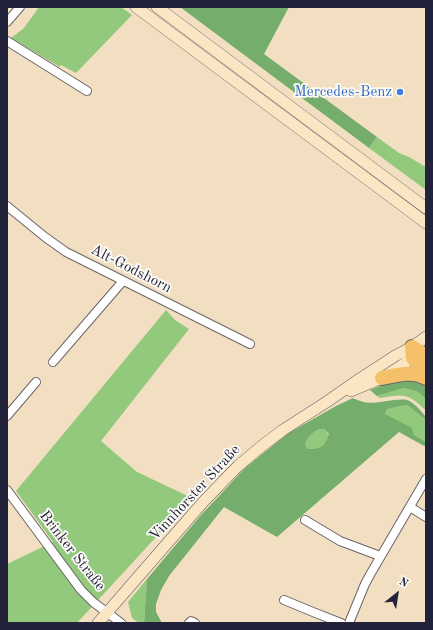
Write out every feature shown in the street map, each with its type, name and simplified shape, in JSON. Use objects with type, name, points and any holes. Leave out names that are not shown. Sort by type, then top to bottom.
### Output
[{"type":"highway","points":[[382,378],[407,373],[426,376],[420,354]]},
{"type":"main road","points":[[136,7],[426,223]]},
{"type":"main road","points":[[157,7],[426,208]]},
{"type":"main road","name":"Vinnhorster Straße","points":[[328,401],[382,378],[420,354],[426,337]]},
{"type":"main road","name":"Vinnhorster Straße","points":[[98,623],[204,501],[238,466],[263,444],[395,356],[420,354]]},
{"type":"street","points":[[7,22],[20,7]]},
{"type":"street","points":[[7,41],[87,91]]},
{"type":"street","name":"Alt-Godshorn","points":[[7,206],[66,252],[250,344]]},
{"type":"street","points":[[54,362],[123,280]]},
{"type":"street","points":[[7,416],[36,382]]},
{"type":"street","points":[[350,623],[365,584],[426,479]]},
{"type":"street","name":"Brinker Straße","points":[[7,490],[81,590],[93,602],[121,623]]},
{"type":"street","points":[[410,507],[426,516]]},
{"type":"street","points":[[305,520],[340,541],[380,556]]},
{"type":"street","points":[[284,600],[341,623]]},
{"type":"street","points":[[189,623],[191,621],[195,623]]},
{"type":"green space","points":[[39,7],[121,7],[132,15],[76,73],[61,65],[60,67],[11,38],[24,28]]},
{"type":"green space","points":[[180,7],[289,7],[264,54],[377,137],[369,148]]},
{"type":"green space","points":[[377,137],[399,153],[426,167],[426,190],[369,148]]},
{"type":"green space","points":[[166,310],[175,320],[189,329],[101,441],[137,472],[192,498],[77,623],[7,623],[7,564],[53,542],[16,491]]},
{"type":"green space","points":[[406,379],[426,385],[426,400],[418,392],[404,388],[377,396],[370,390],[383,385]]},
{"type":"green space","points":[[404,388],[418,392],[426,400],[426,411],[415,401],[405,396],[380,398],[377,396]]},
{"type":"green space","points":[[353,398],[369,403],[394,400],[410,401],[422,412],[426,417],[426,420],[407,405],[387,409],[385,414],[412,428],[414,435],[426,442],[426,447],[399,432],[277,537],[224,507],[169,576],[161,590],[156,604],[156,612],[162,623],[144,623],[147,579],[201,515],[245,468],[287,434]],"holes":[[[319,429],[324,429],[329,434],[324,445],[319,448],[308,449],[305,445],[309,437]]]},
{"type":"green space","points":[[407,405],[426,420],[426,442],[385,414],[387,409]]},
{"type":"green space","points":[[319,429],[324,429],[329,435],[326,443],[319,448],[308,449],[305,445],[310,435]]},
{"type":"green space","points":[[147,579],[144,623],[139,623],[132,618],[128,602]]},
{"type":"place","name":"Mercedes-Benz","points":[[400,92]]}]
